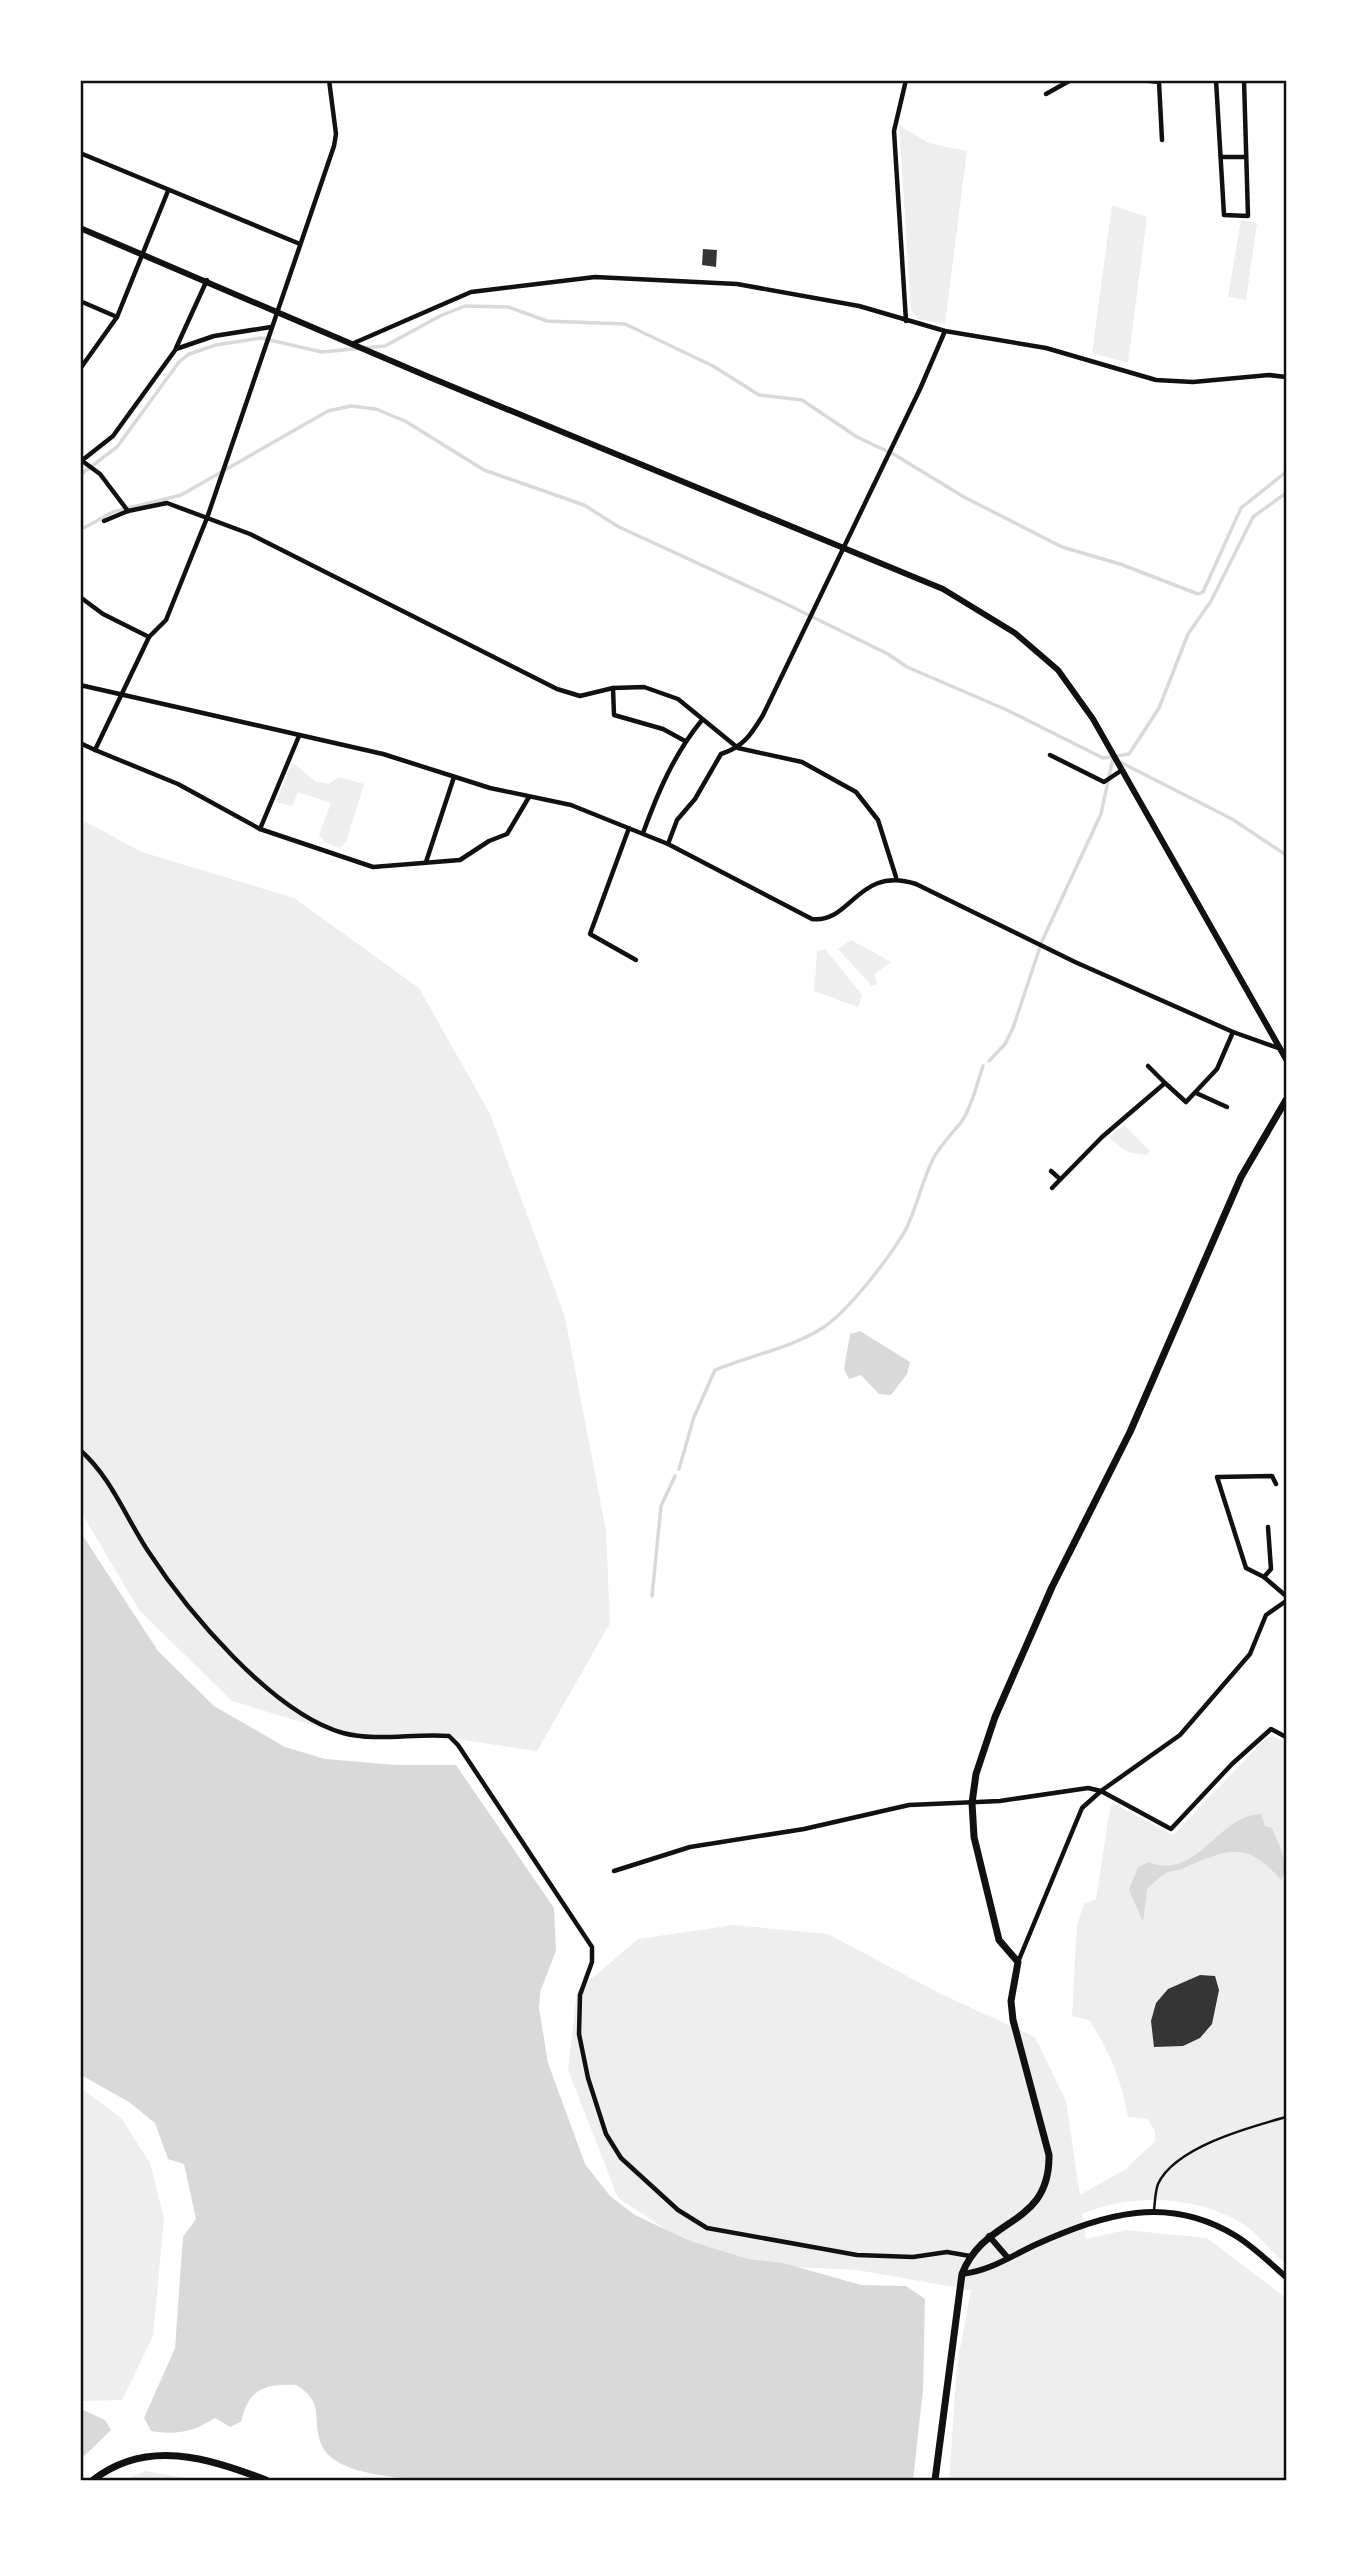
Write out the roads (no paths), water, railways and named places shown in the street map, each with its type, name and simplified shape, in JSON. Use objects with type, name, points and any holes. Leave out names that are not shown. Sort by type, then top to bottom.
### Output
[{"type":"main road","points":[[935,2480],[962,2274],[970,2256],[989,2236],[1027,2211],[1041,2197],[1049,2172],[1049,2155],[1013,2020],[1011,2001],[1018,1962],[999,1940],[974,1838],[972,1803],[976,1774],[995,1717],[1052,1587],[1130,1432],[1241,1177],[1286,1100]]},
{"type":"main road","points":[[93,2480],[136,2458],[178,2454],[211,2460],[266,2480]]},
{"type":"street","points":[[95,750],[149,637],[166,620],[228,458],[336,134],[328,80]]},
{"type":"street","points":[[906,80],[894,131],[906,321]]},
{"type":"street","points":[[1045,94],[1071,80]]},
{"type":"street","points":[[1141,80],[1158,82],[1162,139]]},
{"type":"street","points":[[1216,80],[1224,215],[1248,216],[1244,80]]},
{"type":"street","points":[[80,153],[299,244]]},
{"type":"street","points":[[1221,157],[1247,157]]},
{"type":"street","points":[[80,369],[117,317],[145,255],[168,191]]},
{"type":"street","points":[[80,228],[943,589],[1015,633],[1058,670],[1093,719],[1286,1059]]},
{"type":"street","points":[[356,344],[471,292],[595,277],[737,284],[859,306],[945,331],[1046,348],[1156,380],[1192,382],[1269,375],[1286,377]]},
{"type":"street","points":[[128,510],[122,499],[97,472],[82,461],[113,436],[176,349],[207,280]]},
{"type":"street","points":[[80,301],[117,317]]},
{"type":"street","points":[[176,349],[214,336],[271,327]]},
{"type":"street","points":[[668,844],[677,820],[695,799],[720,754],[738,748],[763,715],[945,331]]},
{"type":"street","points":[[104,521],[128,510],[167,503],[250,534],[557,689],[580,696],[613,688],[643,687],[678,699],[738,748],[802,762],[856,792],[878,820],[896,877]]},
{"type":"street","points":[[80,597],[103,614],[149,637]]},
{"type":"street","points":[[80,685],[383,754],[454,777],[571,805],[668,844],[812,919],[828,917],[878,881],[896,877],[1233,1032],[1282,1049]]},
{"type":"street","points":[[613,688],[614,715],[663,729],[685,741]]},
{"type":"street","points":[[643,834],[662,782],[685,741],[702,720]]},
{"type":"street","points":[[260,829],[299,736]]},
{"type":"street","points":[[80,743],[178,784],[260,829],[373,867],[460,860],[489,841],[507,834],[529,797]]},
{"type":"street","points":[[1050,755],[1104,782],[1119,769]]},
{"type":"street","points":[[426,862],[454,777]]},
{"type":"street","points":[[629,828],[590,934],[636,960]]},
{"type":"street","points":[[1148,1066],[1186,1102],[1217,1069],[1233,1032]]},
{"type":"street","points":[[1052,1188],[1165,1083]]},
{"type":"street","points":[[1196,1093],[1227,1107]]},
{"type":"street","points":[[1051,1171],[1060,1179]]},
{"type":"street","points":[[80,1450],[108,1484],[147,1550],[180,1598],[223,1647],[299,1712],[342,1732],[361,1736],[449,1736],[458,1745],[592,1947],[592,1962],[580,1995],[582,2055],[606,2134],[621,2158],[651,2187],[678,2210],[707,2228],[857,2255],[913,2257],[947,2252],[970,2256]]},
{"type":"street","points":[[1018,1962],[1082,1808],[1101,1791],[1180,1735],[1250,1654],[1266,1615],[1286,1599],[1264,1577],[1246,1568],[1217,1477],[1272,1476],[1276,1484]]},
{"type":"street","points":[[1264,1577],[1271,1569],[1268,1527]]},
{"type":"street","points":[[614,1871],[690,1847],[804,1829],[909,1805],[972,1803],[1088,1788],[1101,1791],[1171,1829],[1232,1764],[1271,1729],[1286,1737]]},
{"type":"street","points":[[962,2274],[991,2269],[1009,2258],[1086,2224],[1128,2212],[1154,2211],[1200,2219],[1222,2228],[1286,2277]]},
{"type":"street","points":[[989,2236],[1009,2258]]},
{"type":"lane","points":[[1154,2211],[1159,2183],[1181,2159],[1209,2144],[1286,2117]]},
{"type":"waterway","points":[[80,475],[117,447],[179,362],[189,354],[216,345],[261,338],[322,352],[385,346],[440,316],[465,306],[508,307],[547,321],[625,324],[713,366],[759,395],[802,400],[857,437],[895,455],[964,497],[1062,547],[1120,564],[1198,594],[1203,592],[1241,508],[1286,472]]},
{"type":"waterway","points":[[80,530],[113,512],[181,495],[328,411],[351,406],[376,409],[405,421],[484,470],[584,505],[619,527],[782,602],[888,654],[907,667],[1007,710],[1103,758],[1129,754],[1159,708],[1188,634],[1211,601],[1253,517],[1286,493]]},
{"type":"waterway","points":[[989,1061],[1005,1044],[1013,1028],[1042,941],[1101,814],[1113,758]]},
{"type":"waterway","points":[[1120,762],[1232,819],[1286,855]]},
{"type":"waterway","points":[[679,1469],[694,1417],[715,1370],[785,1346],[824,1327],[857,1296],[880,1267],[906,1229],[933,1159],[966,1115],[983,1066]]},
{"type":"waterway","points":[[652,1596],[661,1506],[675,1476]]}]
